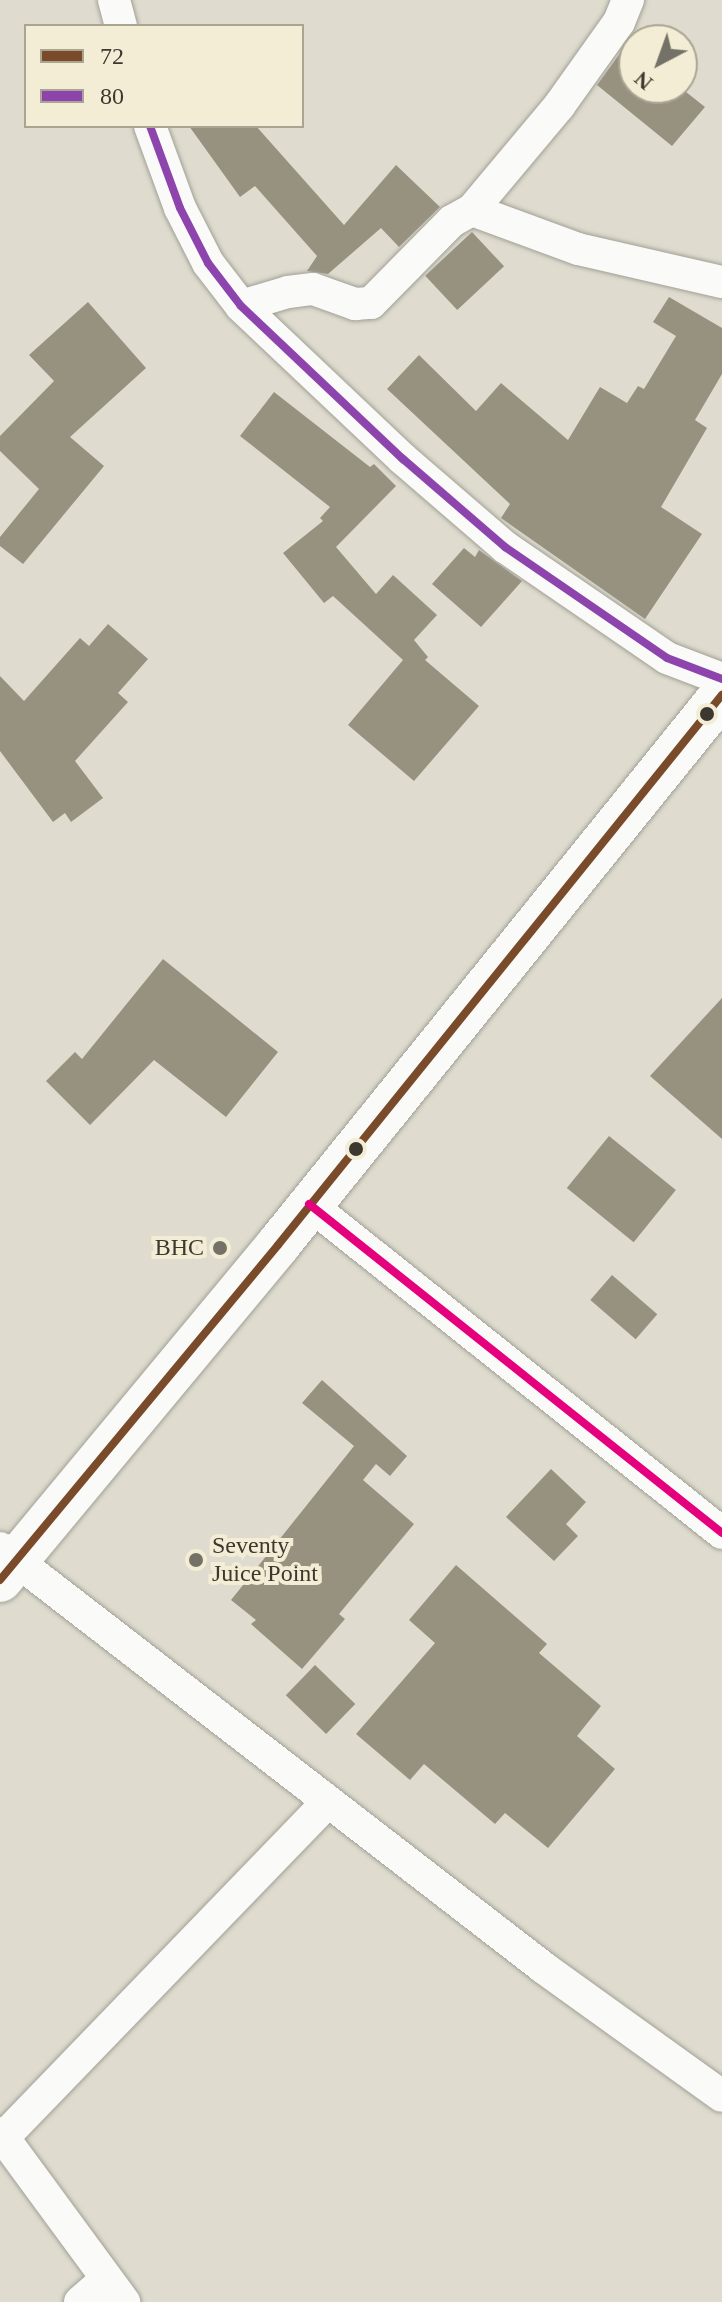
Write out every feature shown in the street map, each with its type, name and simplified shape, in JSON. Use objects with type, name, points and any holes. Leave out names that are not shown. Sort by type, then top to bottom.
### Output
[{"type":"highway","points":[[5,1563],[309,1204],[722,695]]},
{"type":"street","points":[[114,0],[120,24]]},
{"type":"street","points":[[241,306],[288,292],[313,289],[355,304],[371,303],[452,221],[472,210],[559,106],[619,22],[628,0]]},
{"type":"street","points":[[151,128],[187,222],[208,263],[241,306],[403,459],[505,547],[667,658],[722,679]]},
{"type":"street","points":[[472,210],[578,249],[722,282]]},
{"type":"street","points":[[309,1204],[722,1533]]},
{"type":"street","points":[[5,1563],[328,1802],[544,1968],[722,2096]]},
{"type":"street","points":[[80,2302],[115,2290],[2,2135],[328,1802]]},
{"type":"building","points":[[618,56],[618,102],[597,85]]},
{"type":"building","points":[[698,101],[705,107],[672,146],[620,104],[698,104]]},
{"type":"building","points":[[190,128],[258,128],[344,225],[396,165],[440,207],[399,247],[381,228],[328,274],[307,271],[317,256],[255,186],[240,197]]},
{"type":"building","points":[[472,232],[504,266],[457,310],[425,276]]},
{"type":"building","points":[[669,297],[722,328],[722,374],[695,420],[707,428],[661,507],[702,534],[645,619],[501,518],[510,504],[387,389],[419,355],[476,411],[501,383],[568,440],[600,387],[627,403],[638,386],[644,389],[676,336],[653,322]]},
{"type":"building","points":[[88,302],[146,368],[70,437],[104,466],[23,564],[0,546],[0,537],[39,489],[0,451],[0,436],[54,381],[29,355]]},
{"type":"building","points":[[274,392],[370,467],[374,464],[396,486],[336,547],[376,594],[393,575],[437,615],[414,640],[428,657],[425,660],[479,706],[414,781],[348,725],[403,660],[333,596],[324,603],[283,553],[323,521],[320,518],[330,507],[240,436]]},
{"type":"building","points":[[464,548],[475,557],[479,550],[522,581],[481,627],[432,584]]},
{"type":"building","points":[[108,624],[148,659],[118,693],[128,702],[75,761],[103,798],[71,822],[65,813],[53,822],[0,751],[0,676],[24,701],[80,638],[89,646]]},
{"type":"building","points":[[163,959],[278,1052],[226,1117],[154,1060],[90,1125],[46,1081],[75,1052],[82,1059]]},
{"type":"building","points":[[722,998],[722,1139],[650,1076]]},
{"type":"building","points":[[609,1136],[676,1190],[634,1242],[567,1188]]},
{"type":"building","points":[[612,1275],[657,1314],[636,1339],[590,1300]]},
{"type":"building","points":[[322,1380],[407,1456],[390,1476],[376,1464],[363,1480],[414,1524],[339,1614],[345,1619],[302,1669],[251,1624],[256,1620],[231,1600],[354,1446],[302,1403]]},
{"type":"building","points":[[551,1469],[586,1502],[566,1524],[578,1536],[554,1561],[506,1517]]},
{"type":"building","points":[[456,1565],[547,1644],[539,1653],[601,1706],[577,1736],[615,1769],[548,1848],[505,1813],[495,1824],[424,1764],[410,1780],[356,1734],[435,1643],[409,1620]]},
{"type":"building","points":[[315,1665],[355,1704],[326,1734],[286,1695]]},
{"type":"transit line","name":"80","points":[[151,128],[180,208],[208,263],[241,306],[403,459],[505,547],[667,658],[722,679]]},
{"type":"transit line","name":"72","points":[[0,1580],[278,1245],[722,695]]},
{"type":"transit line","points":[[309,1204],[722,1533]]},
{"type":"place","name":"BHC","points":[[220,1248]]},
{"type":"place","name":"Seventy Juice Point","points":[[196,1560]]}]
